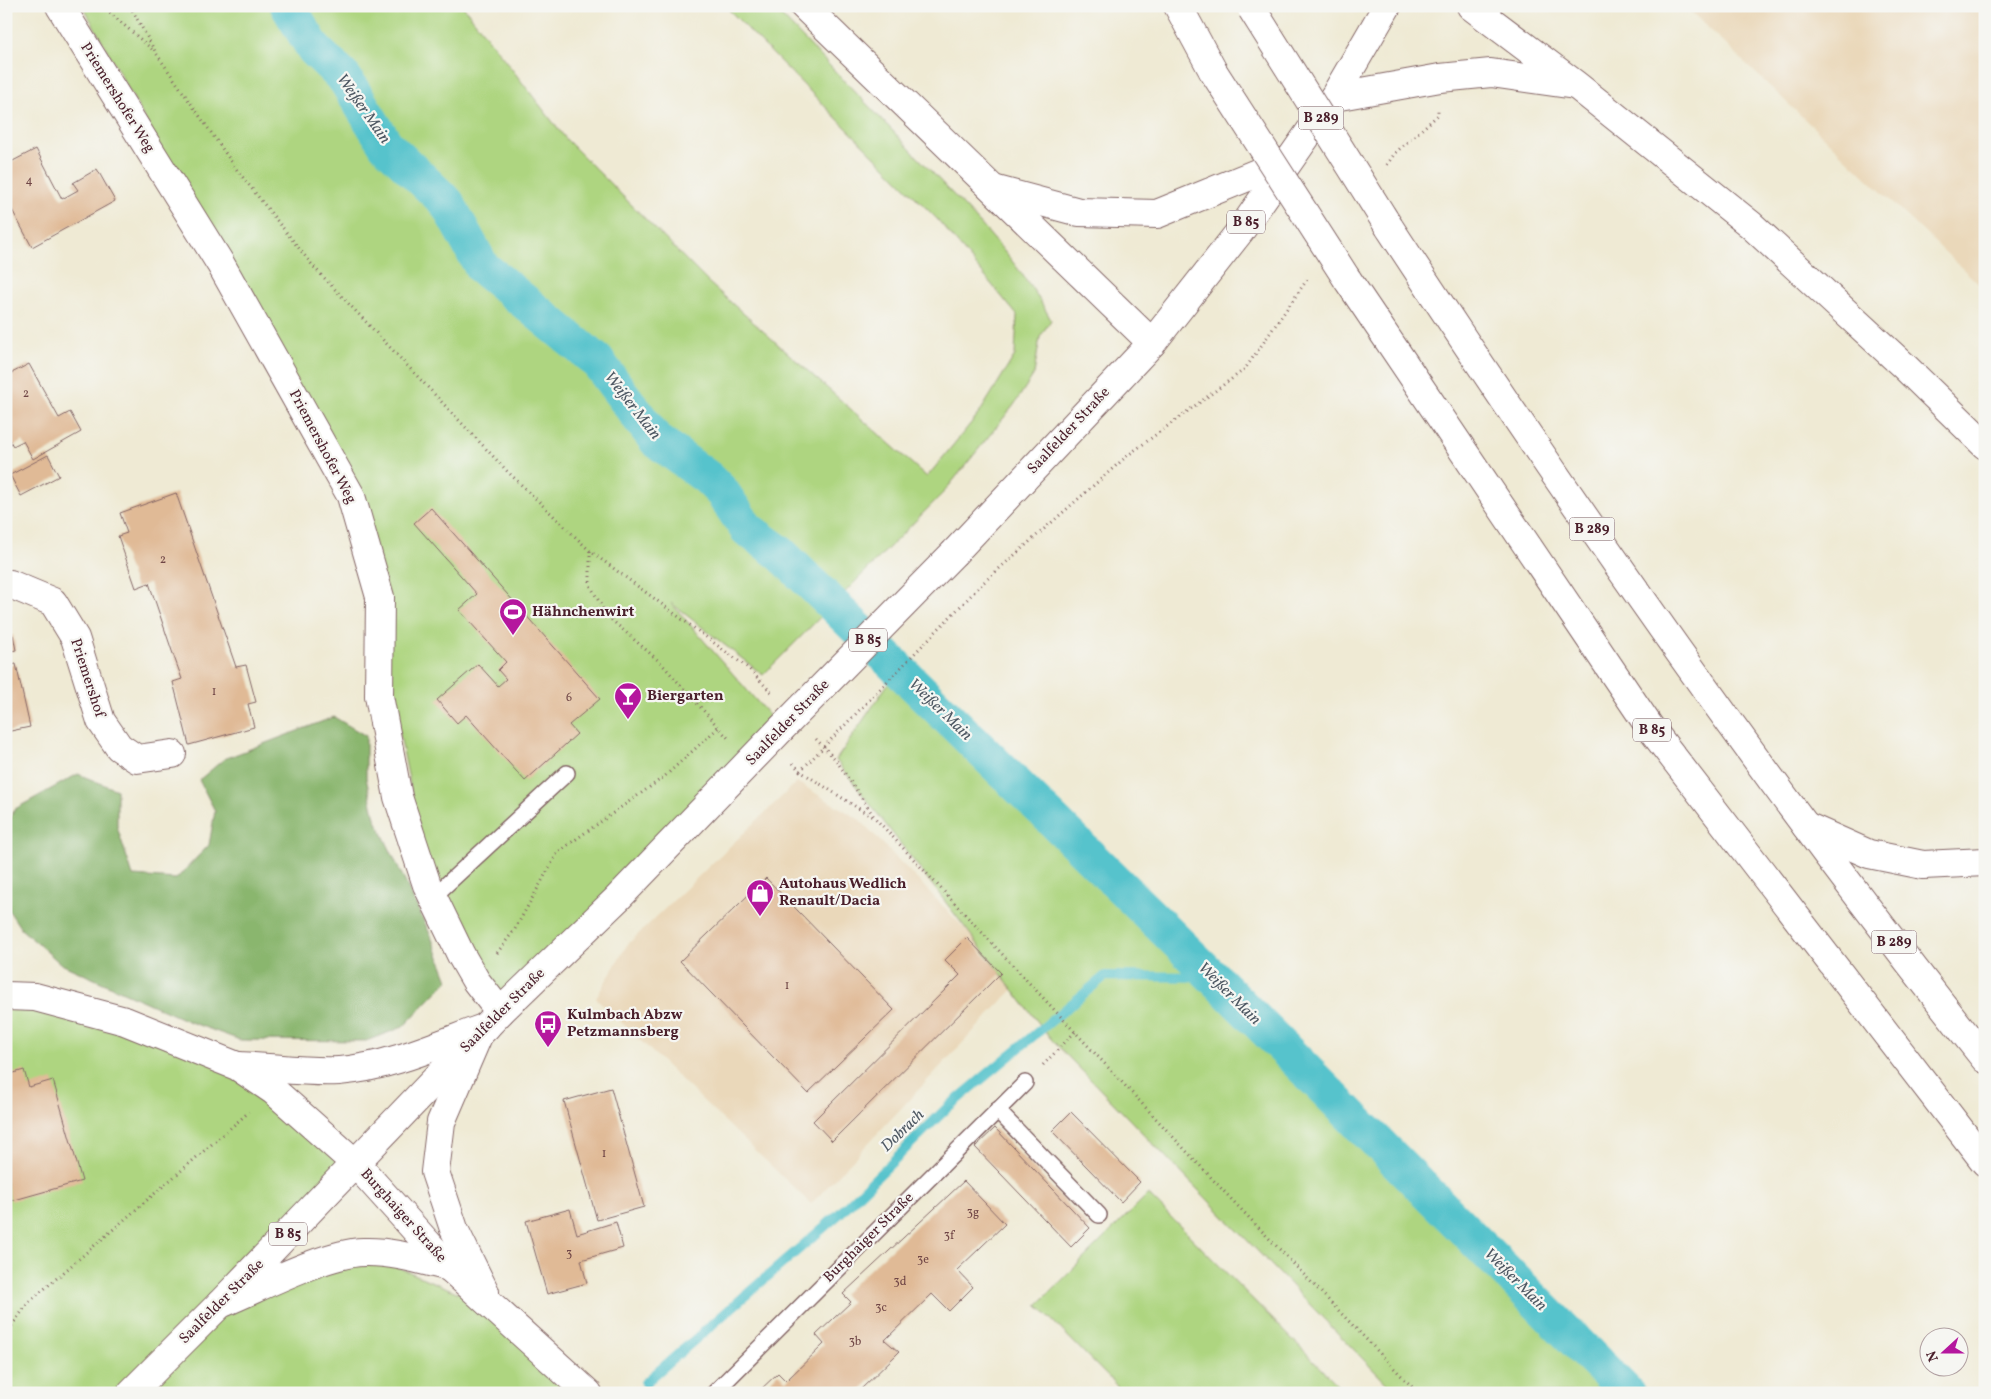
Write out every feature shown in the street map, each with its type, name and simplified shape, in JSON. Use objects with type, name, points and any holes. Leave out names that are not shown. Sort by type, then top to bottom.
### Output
[{"type":"main road","name":"Priemershofer Weg","points":[[60,6],[220,263],[351,496],[380,597],[380,696],[398,796],[433,897],[476,981],[488,1025]]},
{"type":"main road","points":[[804,6],[841,44],[996,190],[1152,343]]},
{"type":"main road","name":"B 85","points":[[1178,6],[1213,71],[1347,278],[1649,726],[1985,1162]]},
{"type":"main road","name":"Saalfelder Straße","points":[[131,1393],[356,1164],[488,1025],[617,899],[955,552],[1152,343],[1241,230],[1334,97],[1388,6]]},
{"type":"main road","points":[[1471,6],[1576,85],[1751,225],[1904,366],[1985,445]]},
{"type":"main road","name":"B 289","points":[[1252,8],[1389,227],[1509,409],[1594,532],[1804,825],[1985,1059]]},
{"type":"main road","points":[[1334,97],[1440,78],[1491,73],[1576,85]]},
{"type":"main road","points":[[996,190],[1079,212],[1157,214],[1289,160]]},
{"type":"main road","name":"Priemershof","points":[[6,585],[10,584],[53,602],[75,638],[100,721],[119,747],[137,759],[172,754]]},
{"type":"main road","points":[[1804,825],[1869,854],[1923,865],[1985,862]]},
{"type":"main road","points":[[6,977],[36,997]]},
{"type":"main road","points":[[6,991],[36,997],[124,1021],[237,1066],[338,1071],[370,1066],[406,1056],[488,1025]]},
{"type":"main road","points":[[6,996],[36,997]]},
{"type":"main road","name":"Burghaiger Straße","points":[[488,1025],[441,1122],[434,1172],[454,1229],[492,1307]]},
{"type":"main road","name":"Burghaiger Straße","points":[[237,1066],[274,1091],[356,1164],[449,1267],[588,1393]]},
{"type":"main road","name":"Burghaiger Straße","points":[[220,1304],[322,1262],[362,1252],[395,1254],[449,1267]]},
{"type":"lane","points":[[433,897],[567,773]]},
{"type":"lane","name":"Burghaiger Straße","points":[[714,1393],[1025,1083]]},
{"type":"lane","points":[[997,1110],[1099,1215]]},
{"type":"path","points":[[102,6],[156,54]]},
{"type":"path","points":[[130,6],[156,54],[237,170],[313,266],[507,471],[590,551],[748,668],[775,696]]},
{"type":"path","points":[[1384,169],[1395,153],[1438,115],[1440,78]]},
{"type":"path","points":[[800,771],[984,582],[1127,456],[1245,369],[1312,273]]},
{"type":"path","points":[[476,981],[515,929],[558,852],[664,777],[719,727],[660,662],[607,616],[590,585],[590,551]]},
{"type":"path","points":[[809,732],[836,760],[875,818],[1233,1201],[1418,1393]]},
{"type":"path","points":[[776,734],[800,771],[875,818]]},
{"type":"path","points":[[558,852],[562,857]]},
{"type":"path","points":[[1025,1083],[1076,1032]]},
{"type":"path","points":[[6,1334],[28,1303],[274,1091]]},
{"type":"shaded area","points":[[1685,6],[1985,6],[1985,290]]},
{"type":"shaded area","points":[[797,782],[860,820],[1018,984],[811,1204],[596,998],[627,945]]},
{"type":"green space","points":[[83,6],[463,6],[566,139],[708,282],[927,477],[980,412],[1015,355],[1017,315],[938,220],[725,6],[772,6],[910,149],[995,241],[1025,279],[1051,320],[1040,337],[1034,374],[1014,405],[944,492],[763,675],[671,603],[781,729],[500,1012],[433,897],[351,496]]},
{"type":"green space","points":[[894,675],[1616,1393],[1396,1393],[1051,1039],[836,760]]},
{"type":"green space","points":[[334,717],[366,736],[366,778],[375,818],[430,934],[448,980],[403,1027],[366,1041],[240,1040],[190,1022],[61,964],[21,929],[6,906],[6,825],[15,809],[78,774],[117,790],[117,827],[133,876],[176,879],[209,845],[215,811],[199,780],[224,759]]},
{"type":"green space","points":[[6,999],[237,1066],[356,1164],[235,1298],[362,1252],[492,1307],[588,1393],[6,1393]]},
{"type":"green space","points":[[1148,1194],[1346,1393],[1124,1393],[1037,1305]]},
{"type":"building","points":[[36,149],[62,199],[78,190],[73,183],[97,169],[115,201],[32,247],[10,206],[6,208],[6,158],[9,163]]},
{"type":"building","points":[[29,364],[59,418],[70,412],[81,432],[33,459],[23,441],[13,446],[6,434],[6,376]]},
{"type":"building","points":[[48,455],[59,476],[21,496],[10,475]]},
{"type":"building","points":[[176,493],[236,667],[246,665],[256,702],[248,704],[254,727],[189,745],[173,682],[182,679],[149,583],[136,588],[118,536],[127,533],[120,513]]},
{"type":"building","name":"Hähnchenwirt","points":[[431,508],[600,699],[569,725],[577,734],[525,781],[466,715],[457,723],[437,700],[478,664],[498,686],[506,679],[498,670],[506,662],[459,610],[477,594],[414,523]]},
{"type":"building","points":[[13,635],[16,650],[6,652],[6,636]]},
{"type":"building","points":[[16,664],[30,727],[6,732],[6,666]]},
{"type":"building","points":[[766,878],[894,1010],[808,1093],[680,961]]},
{"type":"building","points":[[967,938],[1001,973],[832,1141],[813,1121],[960,975],[945,960]]},
{"type":"building","points":[[24,1070],[29,1087],[53,1080],[82,1181],[11,1201],[6,1182],[6,1088],[11,1086],[7,1075]]},
{"type":"building","points":[[611,1088],[644,1207],[597,1220],[564,1101]]},
{"type":"building","points":[[1071,1112],[1140,1182],[1121,1202],[1052,1131]]},
{"type":"building","points":[[995,1128],[1090,1228],[1071,1247],[975,1147]]},
{"type":"building","points":[[964,1181],[1005,1224],[957,1270],[973,1287],[949,1311],[932,1294],[885,1340],[899,1352],[857,1393],[757,1393],[778,1373],[786,1381],[824,1344],[816,1335],[851,1302],[843,1294]]},
{"type":"building","points":[[570,1209],[577,1234],[616,1222],[623,1248],[581,1260],[587,1283],[547,1294],[526,1221]]},
{"type":"waterway","name":"Weißer Main","points":[[288,6],[314,49],[345,79],[386,145],[447,203],[482,267],[597,361],[656,440],[708,478],[722,492],[747,529],[780,553],[1213,977],[1627,1393]]},
{"type":"waterway","name":"Dobrach","points":[[645,1383],[838,1215],[947,1108],[1105,976],[1213,977]]},
{"type":"place","name":"Hähnchenwirt","points":[[513,636]]},
{"type":"place","name":"Biergarten","points":[[628,720]]},
{"type":"place","name":"Autohaus Wedlich Renault/Dacia","points":[[760,917]]},
{"type":"place","name":"Kulmbach Abzw Petzmannsberg","points":[[548,1048]]}]
